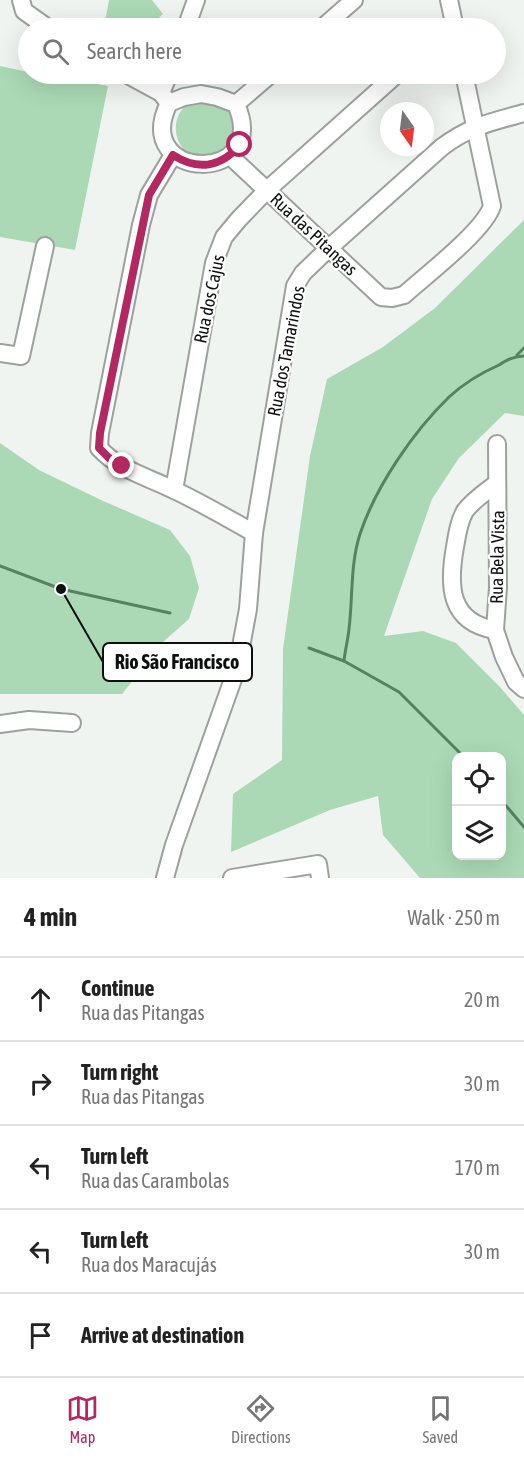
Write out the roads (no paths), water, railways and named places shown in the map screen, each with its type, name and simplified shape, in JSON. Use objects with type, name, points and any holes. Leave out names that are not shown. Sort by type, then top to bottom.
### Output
[{"type":"street","points":[[21,0],[24,11],[34,18]]},
{"type":"street","points":[[190,18],[196,0]]},
{"type":"street","points":[[333,18],[354,0]]},
{"type":"street","points":[[449,0],[451,18]]},
{"type":"street","points":[[142,84],[165,98],[201,94],[218,97],[236,105],[244,130],[240,145],[230,156],[215,163],[199,165],[183,161],[173,155],[163,141],[161,128],[165,98],[167,84]]},
{"type":"street","points":[[236,105],[260,84]]},
{"type":"street","name":"Rua dos Cajus","points":[[174,490],[214,263],[224,237],[267,190],[386,84]]},
{"type":"street","points":[[466,84],[476,126]]},
{"type":"street","name":"Rua dos Tamarindos","points":[[165,878],[174,845],[237,668],[248,609],[254,533],[295,286],[303,273],[329,248],[460,133],[476,126],[524,113]]},
{"type":"street","name":"Rua das Pitangas","points":[[230,156],[381,297],[392,298],[404,295],[477,230],[489,214],[492,206],[476,126]]},
{"type":"street","points":[[173,155],[149,195],[100,433],[99,448],[109,458],[254,533]]},
{"type":"street","points":[[0,353],[21,356],[45,246]]},
{"type":"street","name":"Rua Bela Vista","points":[[497,444],[498,587],[495,630],[516,682],[524,689]]},
{"type":"street","name":"Rua Bela Vista","points":[[495,630],[483,628],[464,617],[455,602],[451,586],[459,526],[466,510],[497,483]]},
{"type":"street","points":[[0,724],[29,720],[72,723]]},
{"type":"street","points":[[232,878],[318,864],[320,878]]},
{"type":"waterway","points":[[517,355],[524,348]]},
{"type":"waterway","points":[[344,661],[357,546],[367,516],[386,479],[422,426],[449,397],[466,383],[486,372],[511,359],[524,356]]},
{"type":"waterway","points":[[0,566],[61,589],[170,613]]},
{"type":"waterway","points":[[309,648],[344,661],[399,692],[459,752]]},
{"type":"waterway","points":[[506,806],[524,827]]},
{"type":"place","name":"Rio São Francisco","points":[[61,589]]}]
